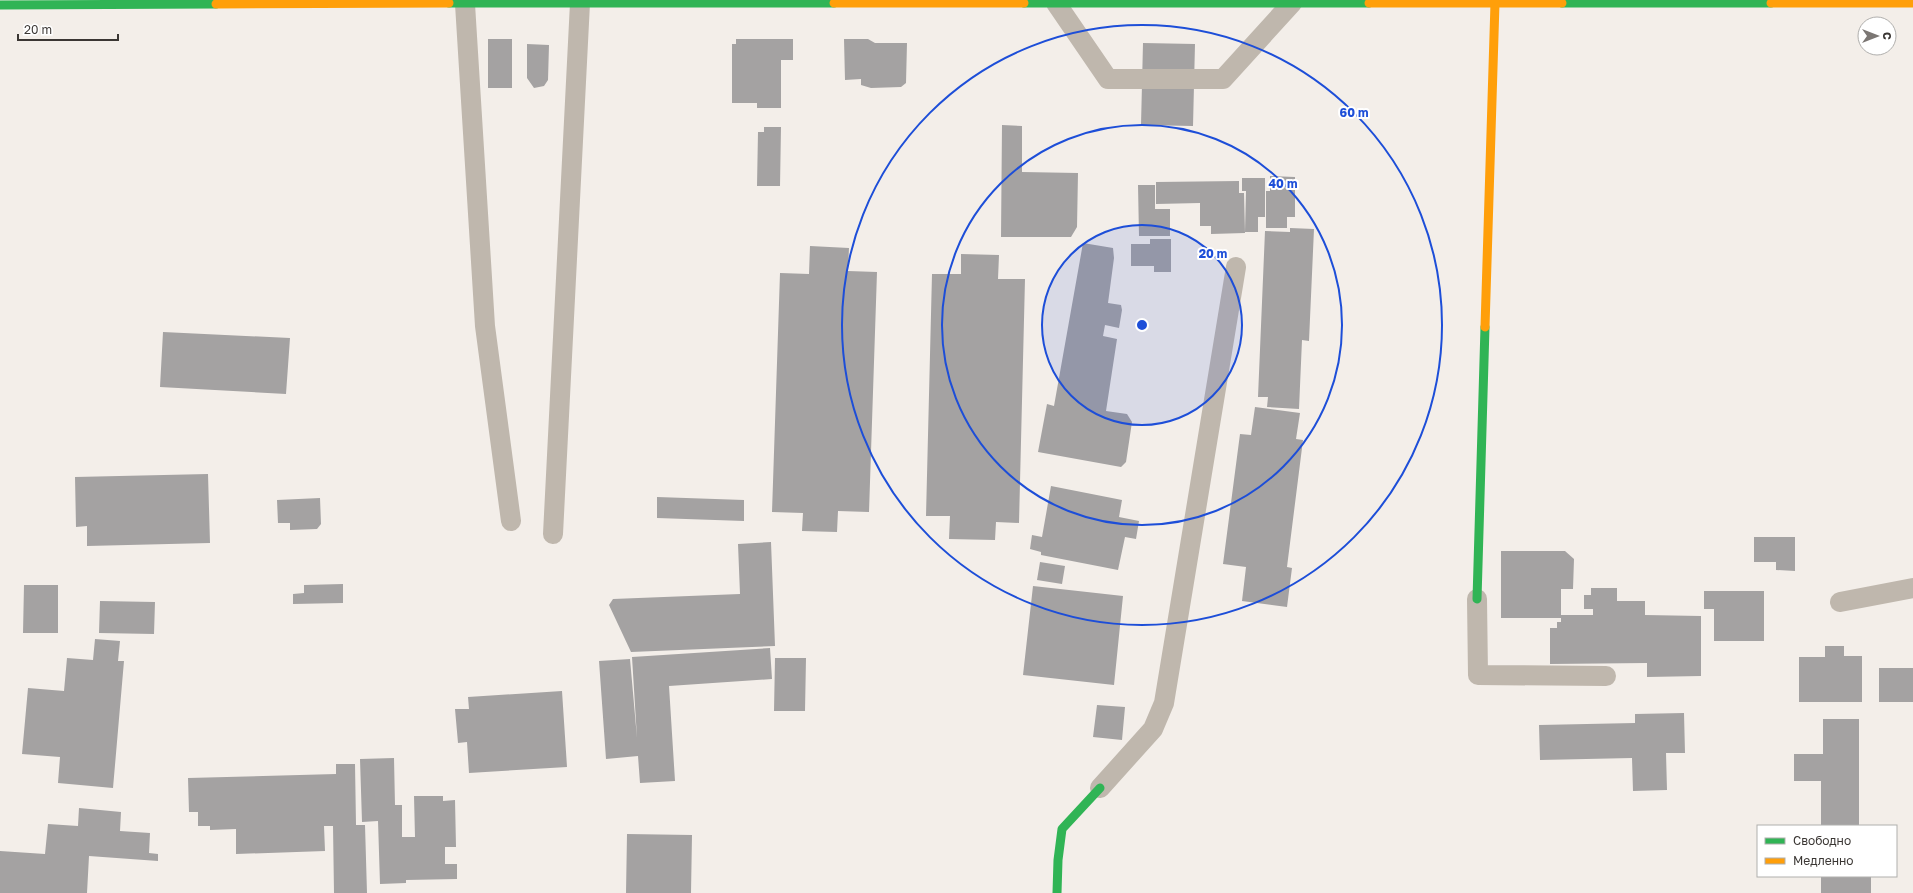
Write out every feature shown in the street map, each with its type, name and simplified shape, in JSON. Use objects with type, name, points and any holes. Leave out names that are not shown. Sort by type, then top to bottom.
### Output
[{"type":"street","points":[[0,5],[282,2],[465,4],[1913,3]]},
{"type":"street","points":[[1477,599],[1495,3]]},
{"type":"street","points":[[1057,893],[1058,860],[1062,829],[1100,788]]},
{"type":"lane","points":[[553,534],[580,3]]},
{"type":"lane","points":[[1056,3],[1108,79],[1216,80],[1223,80],[1292,3]]},
{"type":"lane","points":[[465,4],[485,326],[511,521]]},
{"type":"lane","points":[[1100,788],[1153,729],[1164,703],[1236,267]]},
{"type":"lane","points":[[1840,602],[1913,588]]},
{"type":"lane","points":[[1477,599],[1478,675],[1606,676]]},
{"type":"building","points":[[488,39],[512,39],[512,88],[488,88]]},
{"type":"building","points":[[736,39],[793,39],[793,60],[781,60],[781,108],[757,108],[757,103],[732,103],[732,44],[736,44]]},
{"type":"building","points":[[844,39],[868,39],[875,43],[907,43],[906,83],[901,87],[871,88],[861,85],[861,79],[845,80]]},
{"type":"building","points":[[1143,43],[1195,44],[1193,126],[1141,125]]},
{"type":"building","points":[[527,44],[549,45],[548,80],[544,86],[534,88],[527,78]]},
{"type":"building","points":[[1002,125],[1022,126],[1022,172],[1078,173],[1077,227],[1071,237],[1001,237]]},
{"type":"building","points":[[764,127],[781,127],[780,186],[757,186],[758,132],[764,132]]},
{"type":"building","points":[[1270,176],[1295,177],[1295,217],[1287,217],[1287,228],[1266,228],[1266,191],[1270,191]]},
{"type":"building","points":[[1242,178],[1265,178],[1265,217],[1258,217],[1258,232],[1245,232],[1246,191],[1242,191]]},
{"type":"building","points":[[1239,181],[1239,193],[1244,193],[1245,233],[1211,234],[1211,226],[1200,226],[1200,203],[1156,204],[1156,182]]},
{"type":"building","points":[[1138,185],[1155,185],[1155,209],[1170,209],[1170,236],[1139,236]]},
{"type":"building","points":[[1290,228],[1314,229],[1309,341],[1302,340],[1299,409],[1267,407],[1268,397],[1258,397],[1265,231],[1290,232]]},
{"type":"building","points":[[1150,239],[1171,239],[1171,272],[1154,272],[1154,266],[1131,266],[1131,244],[1150,244]]},
{"type":"building","points":[[1083,243],[1113,248],[1114,258],[1108,303],[1121,305],[1122,310],[1119,328],[1105,325],[1103,336],[1117,339],[1106,411],[1127,414],[1132,422],[1126,462],[1121,467],[1038,452],[1047,404],[1054,406]]},
{"type":"building","points":[[810,246],[849,248],[848,271],[877,272],[869,512],[838,511],[837,532],[802,531],[803,513],[772,512],[780,273],[809,274]]},
{"type":"building","points":[[961,254],[999,255],[998,279],[1025,279],[1019,523],[996,522],[995,540],[949,539],[950,516],[926,516],[932,274],[961,274]]},
{"type":"building","points":[[163,332],[290,338],[286,394],[160,387]]},
{"type":"building","points":[[1255,407],[1300,413],[1296,439],[1303,440],[1287,567],[1292,568],[1287,607],[1242,601],[1246,567],[1223,564],[1240,434],[1251,435]]},
{"type":"building","points":[[208,474],[210,543],[87,546],[87,526],[76,527],[75,477]]},
{"type":"building","points":[[1051,486],[1122,500],[1119,517],[1139,521],[1136,539],[1125,537],[1118,570],[1041,555],[1041,552],[1030,549],[1032,535],[1042,537]]},
{"type":"building","points":[[657,497],[744,500],[744,521],[657,518]]},
{"type":"building","points":[[320,498],[321,524],[317,529],[290,530],[290,523],[278,523],[277,500]]},
{"type":"building","points":[[1754,537],[1795,537],[1795,571],[1776,570],[1776,562],[1754,562]]},
{"type":"building","points":[[771,542],[775,646],[631,652],[609,605],[613,599],[740,594],[738,544]]},
{"type":"building","points":[[1501,551],[1565,551],[1574,559],[1573,589],[1561,589],[1561,615],[1593,615],[1593,609],[1584,609],[1584,595],[1591,595],[1591,588],[1617,588],[1617,601],[1645,601],[1645,615],[1701,616],[1701,676],[1647,677],[1647,663],[1550,664],[1550,628],[1557,628],[1557,622],[1561,622],[1561,618],[1501,618]]},
{"type":"building","points":[[1040,562],[1065,566],[1062,584],[1037,580]]},
{"type":"building","points":[[343,584],[343,603],[293,604],[293,594],[304,593],[304,585]]},
{"type":"building","points":[[24,585],[58,585],[58,633],[23,633]]},
{"type":"building","points":[[1033,586],[1123,596],[1114,685],[1023,675]]},
{"type":"building","points":[[1704,591],[1764,591],[1764,641],[1714,641],[1714,609],[1704,609]]},
{"type":"building","points":[[100,601],[155,602],[154,634],[99,633]]},
{"type":"building","points":[[95,639],[120,641],[118,661],[124,661],[113,788],[58,783],[60,757],[22,754],[28,688],[64,691],[67,658],[93,660]]},
{"type":"building","points":[[1825,646],[1844,646],[1844,656],[1862,656],[1862,702],[1799,702],[1799,657],[1825,657]]},
{"type":"building","points":[[770,648],[772,679],[669,686],[675,781],[640,783],[638,756],[606,759],[599,661],[630,659],[637,738],[632,657]]},
{"type":"building","points":[[775,658],[806,658],[805,711],[774,711]]},
{"type":"building","points":[[1879,668],[1913,668],[1913,702],[1879,702]]},
{"type":"building","points":[[562,691],[567,767],[469,773],[467,742],[458,743],[455,709],[469,709],[468,697]]},
{"type":"building","points":[[1097,705],[1125,707],[1122,740],[1093,737]]},
{"type":"building","points":[[1684,713],[1685,753],[1666,753],[1667,790],[1633,791],[1632,758],[1540,760],[1539,725],[1635,723],[1635,714]]},
{"type":"building","points":[[1823,719],[1859,719],[1859,825],[1821,825],[1821,781],[1794,781],[1794,754],[1823,754]]},
{"type":"building","points":[[394,758],[395,805],[402,805],[402,837],[415,837],[414,796],[443,796],[443,801],[455,800],[456,847],[445,847],[445,864],[457,864],[457,879],[406,880],[406,883],[380,884],[378,821],[362,822],[360,759]]},
{"type":"building","points":[[336,764],[355,764],[356,825],[365,825],[367,893],[334,893],[333,826],[324,826],[325,851],[236,854],[236,829],[210,830],[210,826],[198,826],[198,812],[189,812],[188,778],[336,774]]},
{"type":"building","points":[[79,808],[121,812],[120,831],[150,833],[149,853],[158,854],[158,861],[89,856],[87,893],[0,893],[0,851],[45,854],[48,824],[78,826]]},
{"type":"building","points":[[627,834],[692,835],[691,893],[626,893]]},
{"type":"building","points":[[1821,877],[1871,877],[1871,893],[1821,893]]},
{"type":"traffic: fast","points":[[449,3],[834,3]]},
{"type":"traffic: fast","points":[[1024,3],[1369,3]]},
{"type":"traffic: fast","points":[[1562,3],[1771,3]]},
{"type":"traffic: fast","points":[[0,5],[216,4]]},
{"type":"traffic: fast","points":[[1477,599],[1485,327]]},
{"type":"traffic: fast","points":[[1057,893],[1058,860],[1062,829],[1100,788]]},
{"type":"traffic: slow","points":[[216,4],[449,3]]},
{"type":"traffic: slow","points":[[834,3],[1024,3]]},
{"type":"traffic: slow","points":[[1369,3],[1562,3]]},
{"type":"traffic: slow","points":[[1485,327],[1495,3]]},
{"type":"traffic: slow","points":[[1771,3],[1913,3]]}]
